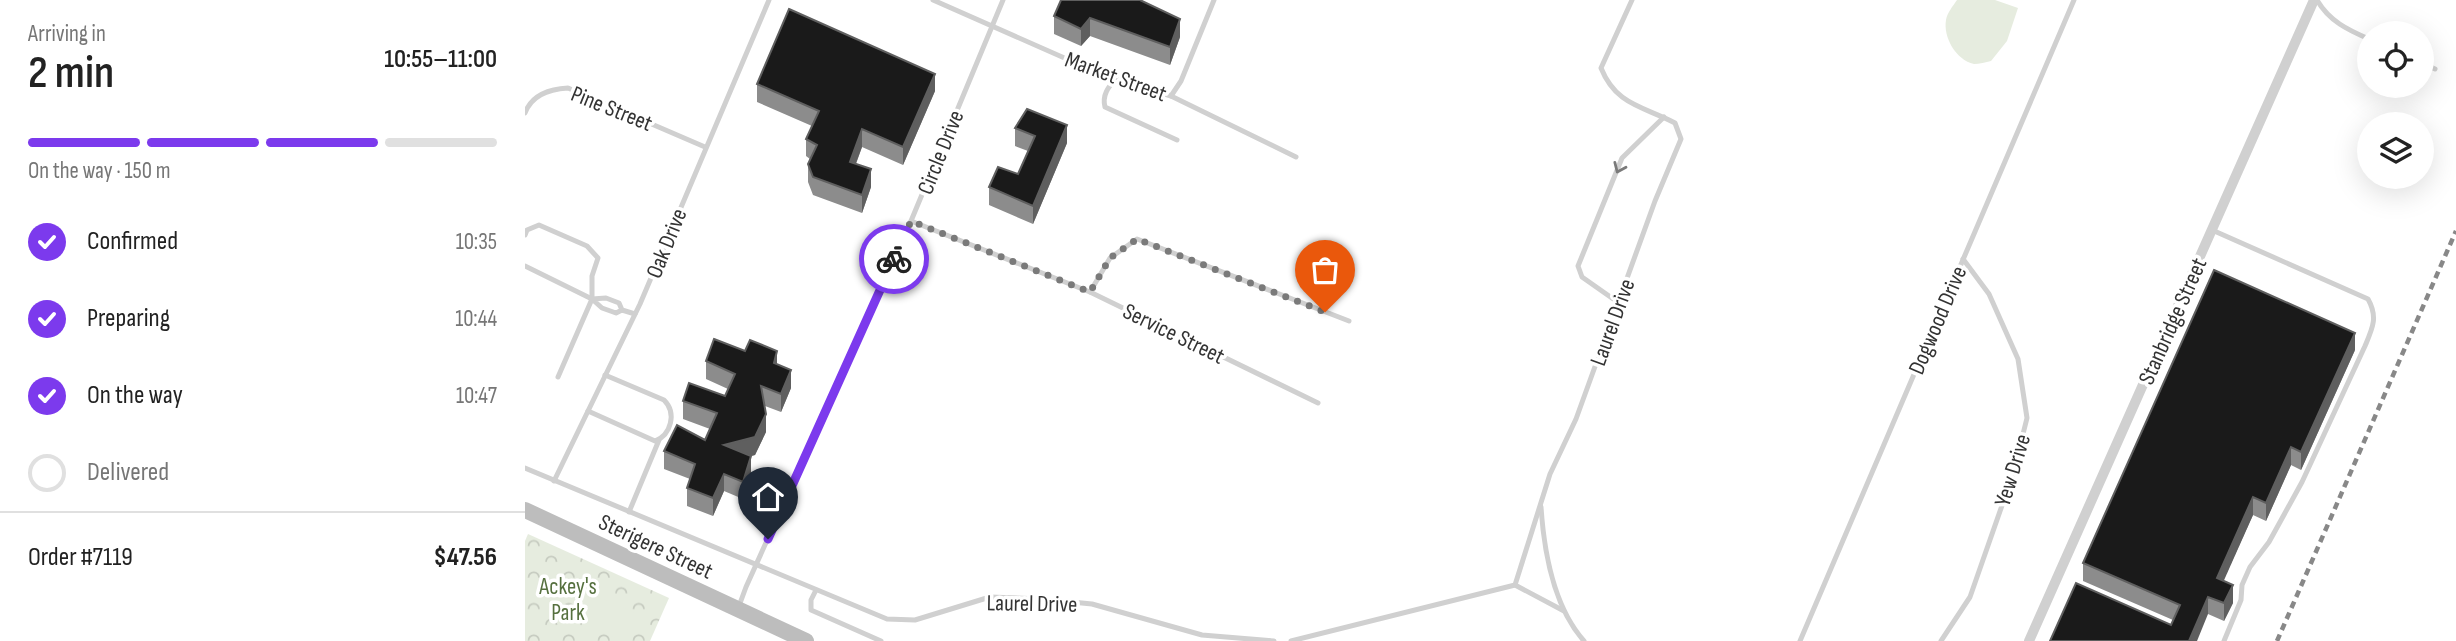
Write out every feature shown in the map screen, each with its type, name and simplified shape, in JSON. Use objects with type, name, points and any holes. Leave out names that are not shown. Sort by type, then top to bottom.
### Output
[{"type":"street","name":"Stanbridge Street","points":[[2029,641],[2316,0]]},
{"type":"street","name":"Sterigere Street","points":[[525,510],[806,641]]},
{"type":"lane","name":"Oak Drive","points":[[554,481],[635,314],[769,0]]},
{"type":"lane","name":"Market Street","points":[[933,0],[1116,80],[1171,96],[1296,158]]},
{"type":"lane","name":"Circle Drive","points":[[738,609],[911,221],[1003,0]]},
{"type":"lane","points":[[1171,96],[1181,81],[1214,0]]},
{"type":"lane","points":[[1619,303],[1582,277],[1578,266],[1622,158],[1664,117],[1622,99],[1608,86],[1601,68],[1632,0]]},
{"type":"lane","name":"Dogwood Drive","points":[[1800,641],[2074,0]]},
{"type":"lane","points":[[2316,0],[2325,12],[2343,27],[2357,33]]},
{"type":"lane","points":[[1116,80],[1109,85],[1104,100],[1105,107],[1177,139]]},
{"type":"lane","name":"Pine Street","points":[[525,113],[527,106],[549,89],[568,88],[705,147]]},
{"type":"lane","name":"Laurel Drive","points":[[1564,611],[1515,585],[1550,474],[1576,419],[1655,201],[1681,139],[1675,123],[1664,117]]},
{"type":"lane","name":"Service Street","points":[[911,221],[1090,292],[1318,403]]},
{"type":"lane","points":[[525,235],[527,230],[539,225],[587,246],[598,258],[592,276],[592,299],[558,377]]},
{"type":"lane","points":[[2212,230],[2368,299],[2374,311],[2373,327],[2302,482],[2269,542],[2250,567],[2242,585],[2241,600],[2224,641]]},
{"type":"lane","points":[[1090,292],[1110,258],[1137,239],[1349,321]]},
{"type":"lane","name":"Yew Drive","points":[[1941,641],[1970,597],[2013,474],[2027,418],[2018,359],[1989,294],[1963,259]]},
{"type":"lane","points":[[525,266],[592,299],[602,308],[615,313],[622,310],[635,314]]},
{"type":"lane","points":[[592,299],[606,298],[619,303],[622,310]]},
{"type":"lane","points":[[605,376],[664,400],[668,405],[671,422],[665,435],[659,440],[629,512]]},
{"type":"lane","points":[[588,411],[655,441],[659,440]]},
{"type":"lane","name":"Laurel Drive","points":[[525,468],[887,619],[915,620],[990,597],[1041,599],[1092,604],[1202,635],[1274,641]]},
{"type":"lane","name":"Laurel Drive","points":[[1541,503],[1543,535],[1564,611],[1584,641]]},
{"type":"lane","points":[[1291,641],[1515,585]]},
{"type":"lane","points":[[816,590],[811,600],[811,610],[881,641]]},
{"type":"green space","points":[[1957,0],[1995,0],[2018,8],[2007,41],[1991,61],[1974,64],[1968,62],[1952,47],[1946,20]]},
{"type":"green space","name":"Ackey's Park","points":[[528,534],[669,598],[650,641],[525,641],[525,541]]},
{"type":"green space","points":[[591,594],[635,613],[622,641],[579,622]]},
{"type":"building","points":[[1061,0],[1140,0],[1180,19],[1170,47],[1090,18],[1081,29],[1054,16]]},
{"type":"building","points":[[789,9],[935,74],[903,147],[862,129],[850,162],[871,169],[862,195],[813,177],[808,164],[817,145],[806,139],[819,111],[757,84]]},
{"type":"building","points":[[1027,109],[1067,125],[1033,206],[989,187],[998,167],[1018,174],[1035,136],[1015,128]]},
{"type":"building","points":[[2214,270],[2355,333],[2301,452],[2291,447],[2266,503],[2253,497],[2217,578],[2233,585],[2224,603],[2208,597],[2189,641],[2050,641],[2076,583],[2171,625],[2180,605],[2083,563]]},
{"type":"building","points":[[714,339],[745,351],[750,340],[777,351],[774,363],[791,370],[781,394],[761,386],[766,414],[755,437],[724,445],[751,456],[743,482],[724,474],[713,498],[687,488],[695,464],[664,451],[677,425],[705,440],[717,413],[683,401],[689,383],[725,396],[735,374],[706,361]]},
{"type":"railway","points":[[2277,641],[2456,231]]},
{"type":"way so far","points":[[894,259],[911,221],[1090,292],[1110,258],[1137,239],[1325,312]]},
{"type":"route","points":[[768,539],[894,259]]}]
